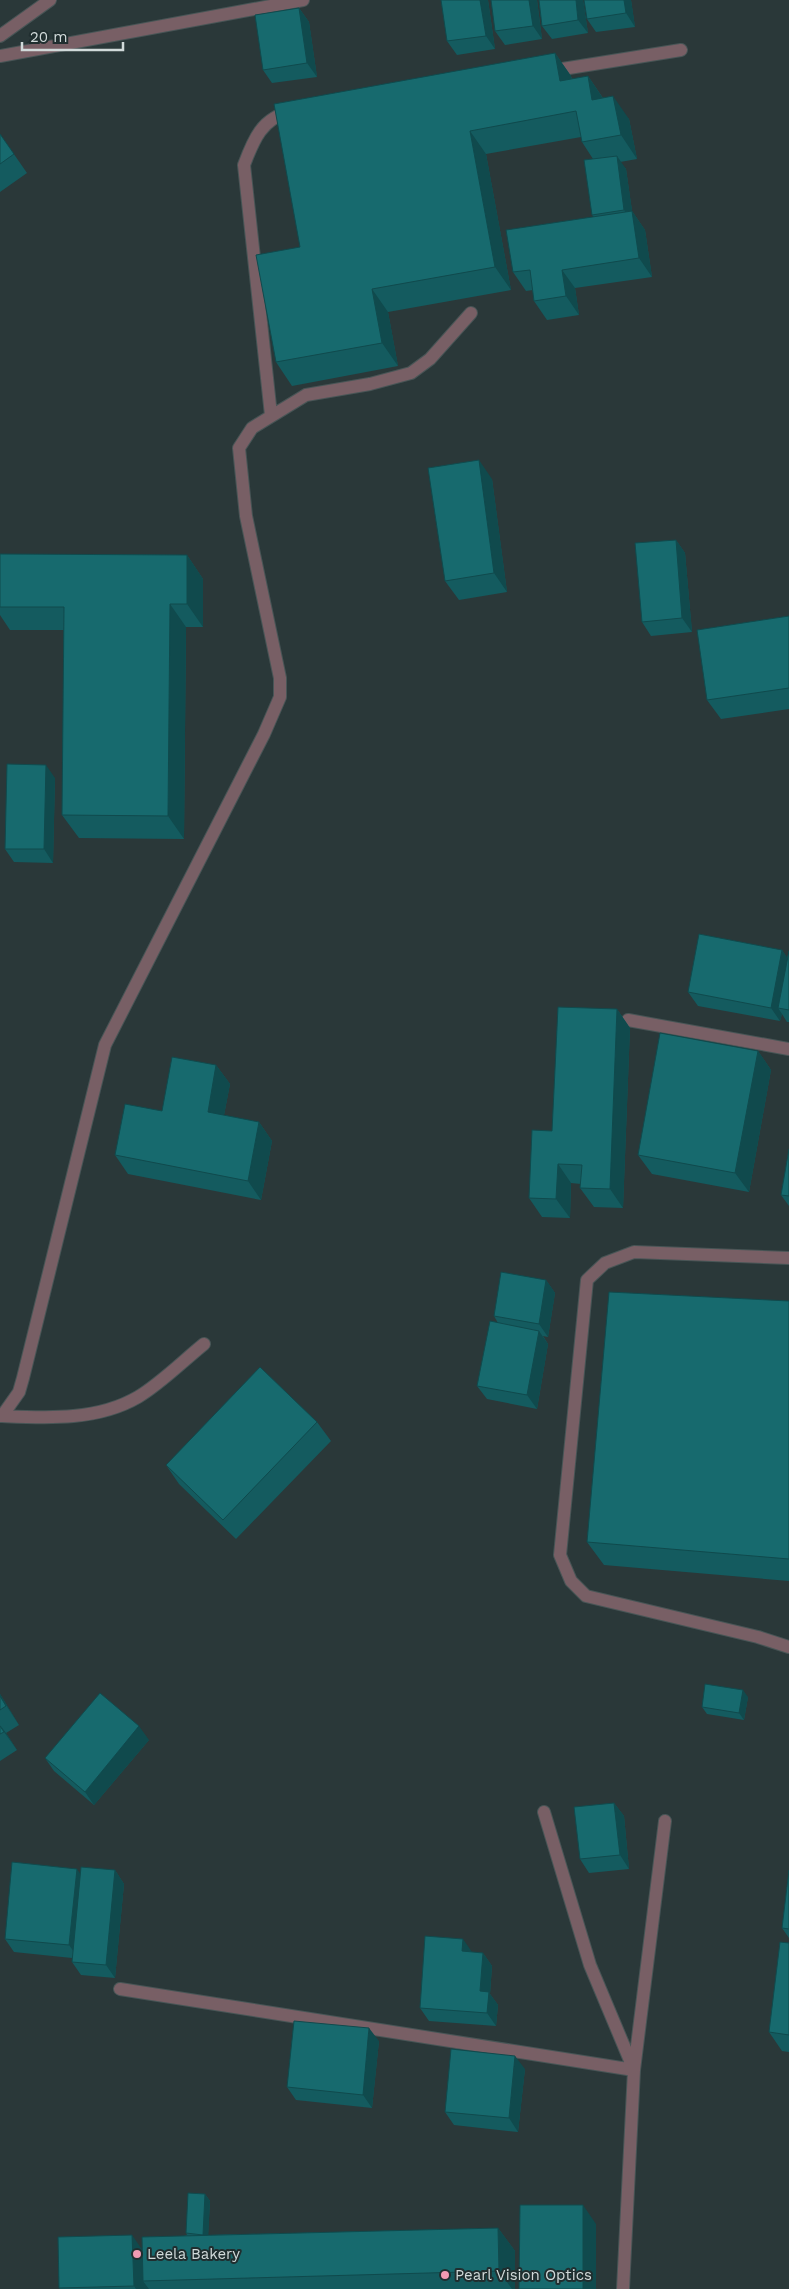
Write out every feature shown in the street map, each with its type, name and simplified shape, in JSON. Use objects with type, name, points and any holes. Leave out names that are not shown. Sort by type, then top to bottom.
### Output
[{"type":"street","points":[[0,36],[50,0]]},
{"type":"street","points":[[0,56],[303,0]]},
{"type":"street","points":[[534,73],[681,50]]},
{"type":"street","points":[[271,415],[244,165],[255,135],[279,114],[309,109]]},
{"type":"street","points":[[1,1416],[18,1392],[23,1378],[105,1045],[264,734],[280,697],[280,678],[246,516],[239,448],[252,428],[306,394],[370,384],[411,373],[430,359],[471,313]]},
{"type":"street","points":[[628,1020],[789,1050]]},
{"type":"street","points":[[789,1258],[634,1252],[605,1263],[587,1280],[560,1555],[571,1581],[586,1596],[758,1637],[789,1647]]},
{"type":"street","points":[[1,1416],[66,1418],[108,1409],[138,1397],[204,1344]]},
{"type":"street","points":[[544,1812],[590,1965],[634,2070]]},
{"type":"street","points":[[623,2289],[634,2070],[665,1821]]},
{"type":"street","points":[[120,1989],[634,2070]]},
{"type":"building","points":[[441,0],[480,0],[486,36],[447,41]]},
{"type":"building","points":[[491,0],[529,0],[533,26],[495,31]]},
{"type":"building","points":[[539,0],[576,0],[578,20],[542,26]]},
{"type":"building","points":[[584,0],[624,0],[626,13],[587,19]]},
{"type":"building","points":[[299,8],[307,63],[263,70],[255,15]]},
{"type":"building","points":[[555,53],[560,81],[588,76],[592,100],[613,96],[621,135],[582,142],[576,111],[470,131],[495,267],[372,289],[382,343],[276,362],[256,255],[300,247],[274,104]]},
{"type":"building","points":[[0,134],[14,154],[0,164]]},
{"type":"building","points":[[617,156],[624,210],[592,215],[584,160]]},
{"type":"building","points":[[632,211],[639,258],[562,270],[566,296],[534,301],[530,270],[513,272],[506,230]]},
{"type":"building","points":[[479,460],[494,573],[445,581],[428,468]]},
{"type":"building","points":[[676,540],[682,618],[642,622],[635,543]]},
{"type":"building","points":[[0,554],[187,555],[187,604],[170,604],[168,816],[62,815],[64,607],[0,607]]},
{"type":"building","points":[[789,616],[789,688],[707,700],[697,630]]},
{"type":"building","points":[[7,764],[46,765],[44,849],[5,849]]},
{"type":"building","points":[[699,934],[782,950],[771,1008],[688,992]]},
{"type":"building","points":[[789,951],[789,1010],[778,1008]]},
{"type":"building","points":[[558,1007],[617,1009],[610,1189],[580,1188],[582,1165],[558,1164],[556,1199],[529,1198],[532,1130],[552,1131]]},
{"type":"building","points":[[660,1033],[758,1051],[735,1173],[638,1155]]},
{"type":"building","points":[[172,1057],[216,1065],[208,1112],[259,1122],[248,1181],[115,1155],[125,1104],[162,1111]]},
{"type":"building","points":[[789,1149],[789,1196],[781,1195]]},
{"type":"building","points":[[501,1272],[546,1280],[539,1324],[494,1316]]},
{"type":"building","points":[[609,1292],[789,1301],[789,1559],[587,1542]]},
{"type":"building","points":[[490,1321],[539,1331],[527,1395],[477,1386]]},
{"type":"building","points":[[260,1367],[317,1422],[223,1520],[166,1465]]},
{"type":"building","points":[[705,1684],[743,1690],[739,1713],[702,1707]]},
{"type":"building","points":[[100,1693],[139,1726],[85,1792],[45,1758]]},
{"type":"building","points":[[0,1696],[6,1706],[0,1710]]},
{"type":"building","points":[[0,1726],[4,1732],[0,1734]]},
{"type":"building","points":[[614,1803],[620,1855],[580,1859],[574,1807]]},
{"type":"building","points":[[12,1862],[77,1869],[69,1945],[5,1939]]},
{"type":"building","points":[[81,1867],[115,1870],[106,1965],[72,1962]]},
{"type":"building","points":[[789,1870],[789,1929],[782,1928]]},
{"type":"building","points":[[425,1936],[463,1939],[462,1951],[483,1953],[480,1991],[489,1992],[487,2013],[420,2008]]},
{"type":"building","points":[[780,1942],[789,1943],[789,2035],[769,2032]]},
{"type":"building","points":[[294,2021],[369,2028],[363,2095],[287,2087]]},
{"type":"building","points":[[451,2049],[515,2056],[509,2118],[445,2112]]},
{"type":"building","points":[[188,2193],[205,2194],[203,2235],[186,2233]]},
{"type":"building","points":[[520,2205],[583,2205],[583,2289],[519,2289]]},
{"type":"building","points":[[498,2228],[499,2271],[143,2281],[142,2237]]},
{"type":"building","points":[[132,2235],[134,2286],[59,2288],[58,2237]]},
{"type":"place","name":"Leela Bakery","points":[[137,2254]]},
{"type":"place","name":"Pearl Vision Optics","points":[[445,2275]]}]
